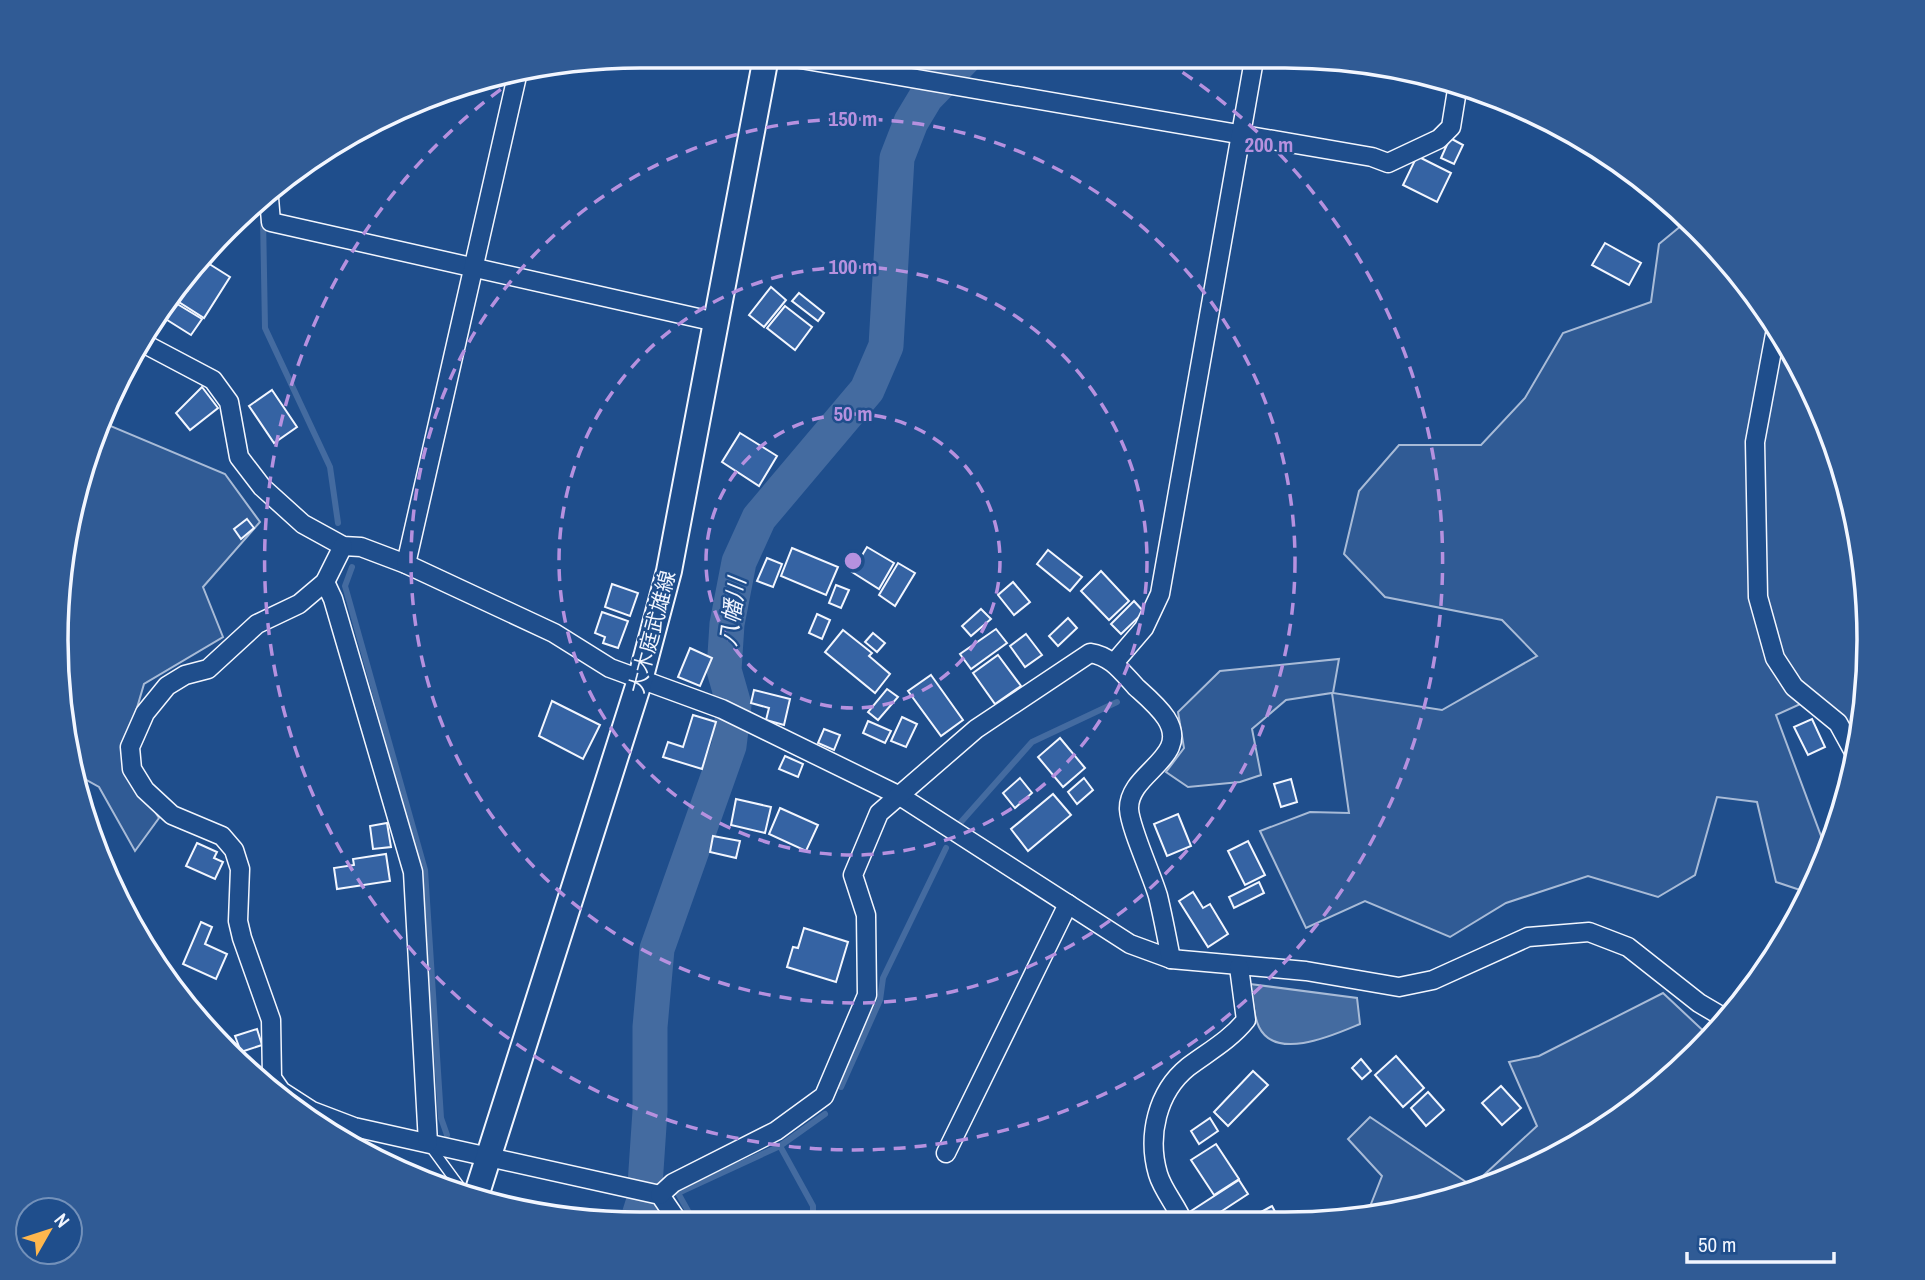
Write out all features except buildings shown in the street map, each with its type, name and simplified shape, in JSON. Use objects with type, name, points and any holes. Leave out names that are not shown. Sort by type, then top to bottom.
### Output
[{"type":"main road","name":"大木庭武雄線","points":[[479,1188],[640,680],[669,571],[764,68]]},
{"type":"street","points":[[855,68],[1242,134],[1371,157],[1388,163],[1439,139],[1451,127],[1456,95]]},
{"type":"street","points":[[1114,663],[1144,628],[1160,594],[1253,68]]},
{"type":"street","points":[[406,564],[516,82]]},
{"type":"street","points":[[270,205],[271,222],[716,322]]},
{"type":"street","points":[[1773,343],[1755,442],[1758,597],[1775,659],[1794,687],[1838,723],[1848,741]]},
{"type":"street","points":[[150,347],[213,380],[229,402],[239,457],[262,487],[303,524],[343,546],[361,547],[406,564],[554,633],[610,668],[722,709],[900,796],[1130,944],[1171,959],[1306,971],[1399,987],[1433,980],[1528,937],[1589,932],[1628,947],[1699,1003],[1718,1014]]},
{"type":"street","points":[[272,1077],[271,1020],[242,938],[239,921],[240,869],[234,850],[222,836],[172,815],[145,790],[132,769],[130,747],[145,713],[167,686],[186,675],[208,669],[257,624],[299,604],[325,582],[343,546]]},
{"type":"street","points":[[325,582],[333,599],[413,872],[428,1143]]},
{"type":"street","points":[[660,1195],[673,1183],[776,1131],[824,1096],[867,995],[866,915],[853,875],[879,813],[976,729],[1090,653],[1102,654],[1114,663],[1165,717],[1171,730],[1172,743],[1165,757],[1135,788],[1129,809],[1158,896],[1171,959]]},
{"type":"street","points":[[946,1153],[1068,904]]},
{"type":"street","points":[[1178,1212],[1159,1176],[1155,1152],[1156,1115],[1167,1089],[1186,1069],[1236,1032],[1246,1020],[1239,967]]},
{"type":"street","points":[[353,1134],[428,1143],[660,1195],[672,1212]]},
{"type":"lane","points":[[428,1143],[456,1181]]},
{"type":"shaded area","points":[[1680,227],[1715,263],[1760,322],[1798,387],[1813,421],[1826,456],[1846,528],[1856,603],[1857,640],[1850,730],[1818,696],[1776,715],[1821,837],[1799,890],[1776,882],[1757,802],[1717,797],[1695,875],[1658,897],[1588,876],[1506,903],[1450,937],[1365,901],[1306,928],[1260,831],[1310,812],[1349,813],[1332,693],[1286,700],[1252,729],[1261,775],[1240,782],[1188,787],[1166,772],[1184,748],[1178,712],[1220,671],[1339,659],[1333,693],[1442,710],[1537,656],[1502,620],[1385,597],[1344,554],[1359,491],[1399,445],[1481,445],[1525,398],[1563,333],[1651,302],[1659,244]]},
{"type":"shaded area","points":[[110,426],[225,474],[260,522],[203,587],[223,637],[144,684],[122,759],[159,818],[135,851],[99,787],[86,780],[79,752],[69,677],[69,603],[79,528]]},
{"type":"shaded area","points":[[1250,984],[1357,998],[1360,1024],[1322,1039],[1292,1044],[1279,1043],[1267,1037],[1259,1027]]},
{"type":"shaded area","points":[[1663,993],[1702,1030],[1662,1070],[1603,1115],[1538,1153],[1483,1176],[1537,1126],[1509,1062],[1539,1056]]},
{"type":"shaded area","points":[[1370,1117],[1466,1182],[1397,1201],[1370,1205],[1382,1176],[1348,1139]]},
{"type":"waterway","name":"八幡川","points":[[640,1212],[644,1200],[650,1111],[650,1027],[657,949],[729,746],[734,705],[724,670],[727,624],[739,562],[759,518],[867,390],[886,346],[897,158],[911,122],[926,97],[954,68]]},
{"type":"waterway","points":[[263,217],[265,328],[330,467],[338,523]]},
{"type":"waterway","points":[[352,567],[345,586],[425,870],[441,1118],[447,1135]]},
{"type":"waterway","points":[[961,822],[1032,742],[1117,702]]},
{"type":"waterway","points":[[841,1087],[880,1000],[883,978],[946,848]]},
{"type":"waterway","points":[[689,1212],[678,1193],[780,1146],[825,1114]]},
{"type":"waterway","points":[[780,1146],[813,1206],[813,1212]]}]
